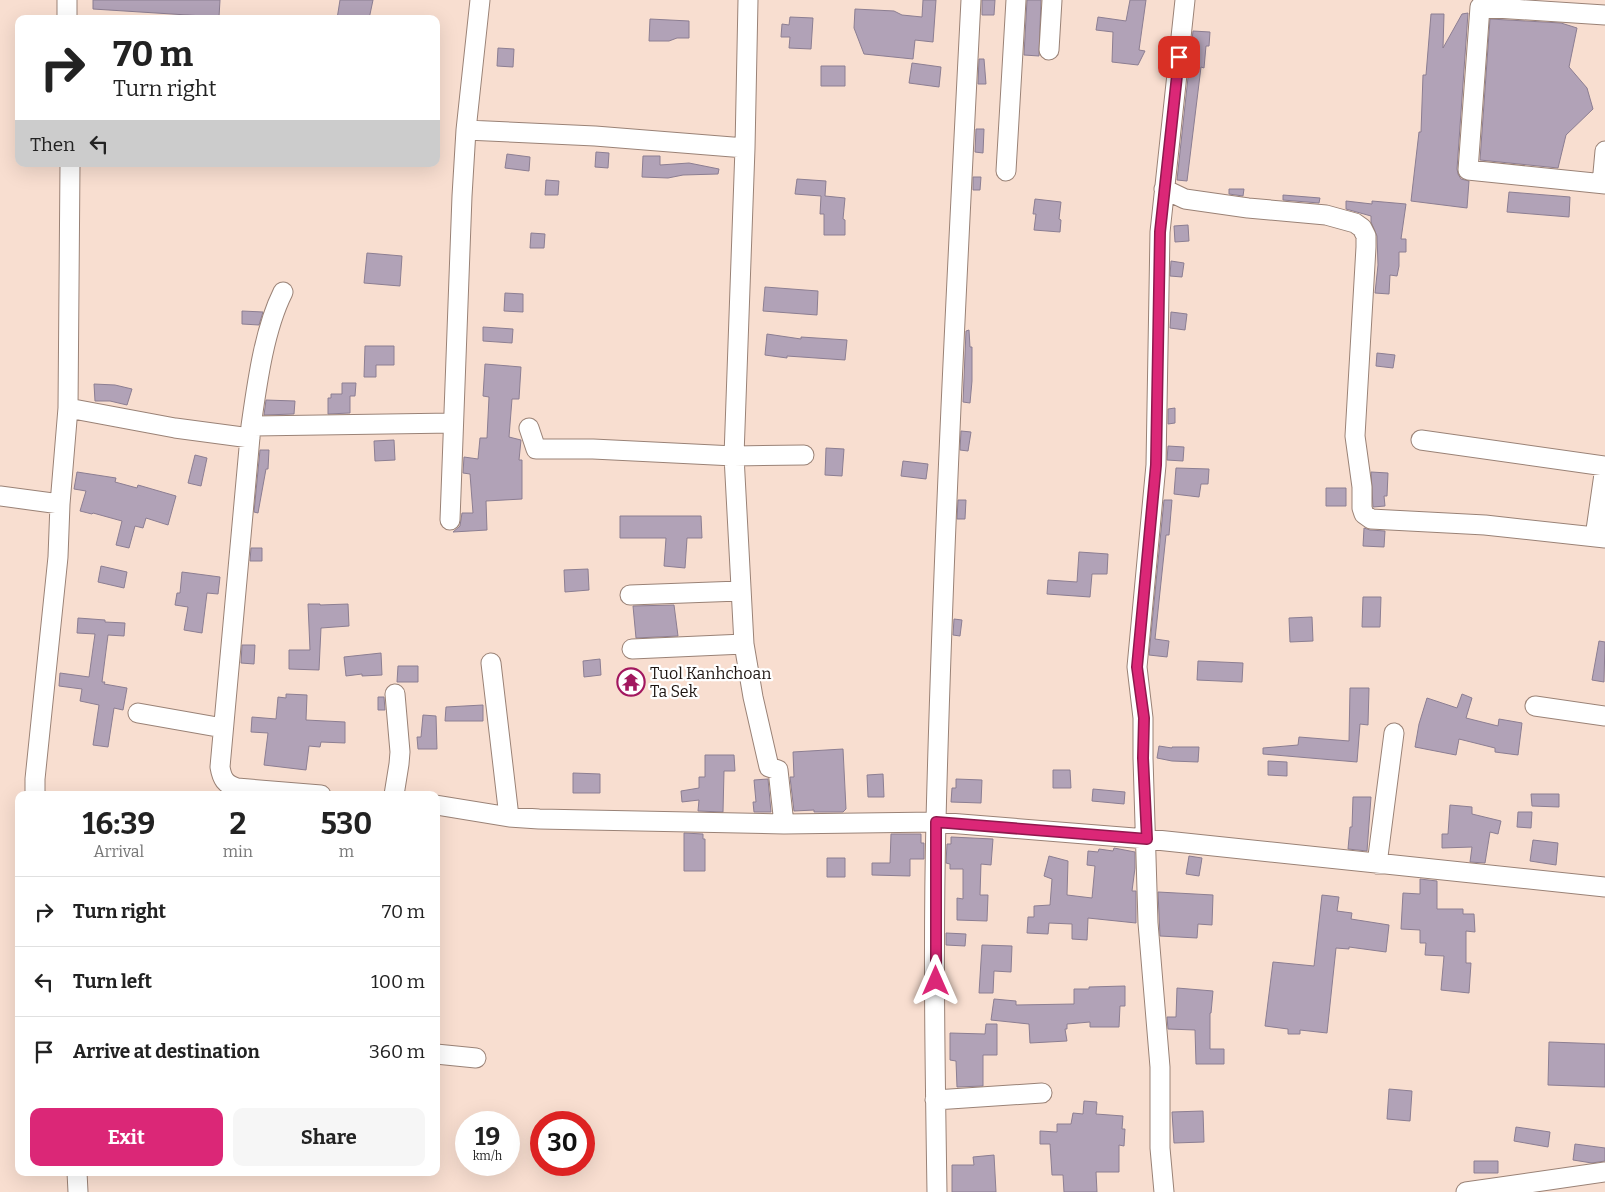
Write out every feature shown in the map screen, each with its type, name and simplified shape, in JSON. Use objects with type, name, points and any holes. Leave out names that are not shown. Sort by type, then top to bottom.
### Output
[{"type":"street","points":[[66,0],[67,15]]},
{"type":"street","points":[[450,520],[466,130],[480,0]]},
{"type":"street","points":[[748,0],[745,148],[734,456],[744,644],[755,706],[769,767],[778,770],[784,824]]},
{"type":"street","points":[[937,1192],[935,1100],[936,822],[952,374],[971,0]]},
{"type":"street","points":[[1006,171],[1016,0]]},
{"type":"street","points":[[1049,50],[1052,0]]},
{"type":"street","points":[[1164,1192],[1160,1148],[1160,1067],[1148,923],[1147,839],[1143,758],[1144,718],[1137,667],[1156,465],[1160,232],[1185,0]]},
{"type":"street","points":[[1605,15],[1480,6],[1468,170],[1605,184],[1603,173],[1605,151]]},
{"type":"street","points":[[466,130],[595,136],[745,148]]},
{"type":"street","points":[[35,791],[36,761],[58,557],[60,504],[68,408],[70,167]]},
{"type":"street","points":[[1164,189],[1185,199],[1248,208],[1326,215],[1355,223],[1362,228],[1366,236],[1366,247],[1355,436],[1364,514],[1371,519],[1485,525],[1600,538],[1605,467],[1421,440]]},
{"type":"street","points":[[273,791],[229,786],[222,779],[220,767],[250,432],[258,377],[274,314],[283,292]]},
{"type":"street","points":[[68,408],[175,428],[250,432],[453,423]]},
{"type":"street","points":[[529,428],[536,449],[734,456],[804,455]]},
{"type":"street","points":[[0,496],[60,504]]},
{"type":"street","points":[[630,595],[740,591]]},
{"type":"street","points":[[632,649],[744,644]]},
{"type":"street","points":[[491,663],[509,816]]},
{"type":"street","points":[[394,694],[400,758],[395,791]]},
{"type":"street","points":[[1535,706],[1605,716]]},
{"type":"street","points":[[138,712],[223,728]]},
{"type":"street","points":[[1377,864],[1394,733]]},
{"type":"street","points":[[440,806],[539,819],[784,824],[936,822],[1147,839],[1605,887]]},
{"type":"street","points":[[440,1054],[476,1058]]},
{"type":"street","points":[[935,1100],[1042,1093]]},
{"type":"street","points":[[1466,1192],[1605,1172]]},
{"type":"street","points":[[77,1176],[78,1192]]},
{"type":"building","points":[[93,0],[220,0],[219,15],[188,15],[93,9]]},
{"type":"building","points":[[340,0],[373,0],[370,15],[338,15]]},
{"type":"building","points":[[923,0],[936,0],[933,42],[915,40],[913,59],[864,54],[854,28],[855,9],[894,11],[902,15],[922,17]]},
{"type":"building","points":[[982,0],[995,0],[994,15],[982,15]]},
{"type":"building","points":[[1027,0],[1041,0],[1039,56],[1024,55]]},
{"type":"building","points":[[1130,0],[1146,0],[1139,50],[1145,51],[1138,65],[1112,62],[1113,32],[1096,30],[1098,17],[1126,21]]},
{"type":"building","points":[[1468,13],[1457,169],[1461,179],[1469,181],[1467,208],[1411,201],[1419,132],[1421,132],[1423,75],[1426,75],[1431,14],[1444,14],[1443,48],[1462,14]]},
{"type":"building","points":[[790,17],[813,18],[811,49],[789,48],[790,37],[781,37],[782,24],[789,25]]},
{"type":"building","points":[[650,19],[689,21],[689,38],[649,41]]},
{"type":"building","points":[[1490,19],[1561,23],[1577,28],[1569,67],[1587,88],[1593,109],[1566,135],[1558,168],[1480,160]]},
{"type":"building","points":[[1193,31],[1210,32],[1209,46],[1206,46],[1204,68],[1201,67],[1187,181],[1177,180]]},
{"type":"building","points":[[498,48],[514,49],[513,67],[497,66]]},
{"type":"building","points":[[979,59],[984,59],[986,84],[978,84]]},
{"type":"building","points":[[912,63],[941,67],[939,87],[909,83]]},
{"type":"building","points":[[821,66],[845,66],[845,86],[821,86]]},
{"type":"building","points":[[976,129],[984,129],[983,153],[975,152]]},
{"type":"building","points":[[596,152],[609,153],[608,168],[595,167]]},
{"type":"building","points":[[507,154],[530,157],[529,171],[505,168]]},
{"type":"building","points":[[643,156],[660,156],[660,165],[689,163],[719,169],[718,174],[683,175],[668,178],[642,177]]},
{"type":"building","points":[[973,177],[981,177],[980,190],[973,190]]},
{"type":"building","points":[[797,179],[826,181],[825,196],[845,198],[843,219],[845,220],[845,235],[824,235],[824,214],[820,214],[821,196],[795,194]]},
{"type":"building","points":[[546,180],[559,181],[558,195],[545,195]]},
{"type":"building","points":[[1229,189],[1244,189],[1243,196],[1229,194]]},
{"type":"building","points":[[1509,192],[1570,197],[1569,217],[1507,212]]},
{"type":"building","points":[[1283,195],[1320,198],[1319,203],[1283,200]]},
{"type":"building","points":[[1035,199],[1061,202],[1060,232],[1034,230],[1036,214],[1033,214]]},
{"type":"building","points":[[1346,201],[1372,204],[1372,201],[1406,204],[1401,239],[1406,239],[1406,252],[1399,252],[1397,276],[1390,275],[1389,294],[1375,293],[1378,265],[1377,236],[1371,222],[1371,216],[1346,209]]},
{"type":"building","points":[[1188,225],[1189,241],[1175,242],[1174,226]]},
{"type":"building","points":[[531,233],[545,234],[544,248],[530,248]]},
{"type":"building","points":[[367,253],[402,256],[400,286],[364,283]]},
{"type":"building","points":[[1171,261],[1184,263],[1182,277],[1170,276]]},
{"type":"building","points":[[765,287],[818,291],[817,315],[763,311]]},
{"type":"building","points":[[505,293],[523,294],[523,312],[504,311]]},
{"type":"building","points":[[242,311],[263,312],[259,325],[242,324]]},
{"type":"building","points":[[1171,312],[1187,314],[1185,330],[1170,328]]},
{"type":"building","points":[[483,327],[513,329],[512,343],[483,341]]},
{"type":"building","points":[[969,330],[970,347],[972,347],[970,403],[963,402],[966,331]]},
{"type":"building","points":[[767,334],[801,339],[801,337],[847,340],[845,360],[787,356],[787,358],[765,355]]},
{"type":"building","points":[[365,346],[394,346],[394,365],[376,365],[376,377],[364,377]]},
{"type":"building","points":[[1377,353],[1395,355],[1393,368],[1376,366]]},
{"type":"building","points":[[485,364],[521,367],[519,399],[512,399],[509,437],[521,440],[519,460],[522,460],[522,499],[486,501],[487,530],[453,532],[460,526],[462,513],[473,513],[470,474],[463,473],[464,457],[478,459],[480,438],[487,438],[489,397],[483,396]]},
{"type":"building","points":[[342,383],[356,383],[355,396],[350,396],[350,413],[328,414],[328,398],[331,398],[331,394],[342,394]]},
{"type":"building","points":[[94,384],[115,385],[132,389],[127,405],[110,401],[95,401]]},
{"type":"building","points":[[266,400],[295,401],[294,414],[264,415]]},
{"type":"building","points":[[1175,408],[1175,423],[1168,424],[1168,409]]},
{"type":"building","points":[[961,431],[971,432],[968,451],[960,450]]},
{"type":"building","points":[[394,440],[395,460],[375,461],[374,441]]},
{"type":"building","points":[[1168,446],[1184,447],[1183,461],[1167,460]]},
{"type":"building","points":[[826,448],[844,449],[842,476],[825,475]]},
{"type":"building","points":[[260,450],[269,450],[268,469],[266,469],[258,513],[254,512]]},
{"type":"building","points":[[195,455],[207,458],[201,486],[188,483]]},
{"type":"building","points":[[903,461],[928,464],[926,479],[901,476]]},
{"type":"building","points":[[1176,468],[1209,469],[1208,484],[1201,484],[1199,497],[1174,494]]},
{"type":"building","points":[[77,472],[116,478],[115,482],[137,488],[138,485],[176,496],[168,525],[146,518],[143,528],[135,526],[129,548],[116,545],[122,521],[80,511],[86,491],[74,489]]},
{"type":"building","points":[[1371,472],[1388,473],[1387,496],[1384,496],[1385,506],[1373,507]]},
{"type":"building","points":[[1326,488],[1346,488],[1346,506],[1326,506]]},
{"type":"building","points":[[958,500],[966,500],[965,519],[957,519]]},
{"type":"building","points":[[1164,500],[1172,500],[1169,535],[1166,535],[1155,639],[1169,641],[1167,657],[1149,655]]},
{"type":"building","points":[[620,516],[701,516],[702,538],[687,538],[685,568],[664,566],[666,538],[620,538]]},
{"type":"building","points":[[1364,528],[1385,531],[1384,547],[1363,546]]},
{"type":"building","points":[[251,548],[262,548],[262,561],[250,561]]},
{"type":"building","points":[[1079,552],[1108,554],[1107,574],[1092,574],[1090,597],[1047,594],[1048,580],[1077,582]]},
{"type":"building","points":[[101,566],[127,572],[124,588],[98,582]]},
{"type":"building","points":[[588,569],[589,590],[565,592],[564,570]]},
{"type":"building","points":[[182,572],[220,577],[218,594],[207,593],[202,633],[184,630],[188,607],[175,605],[177,593],[180,593]]},
{"type":"building","points":[[1363,597],[1381,597],[1380,627],[1362,627]]},
{"type":"building","points":[[308,604],[348,604],[349,626],[321,628],[319,670],[289,669],[289,650],[310,650]]},
{"type":"building","points":[[674,605],[678,636],[636,638],[633,606]]},
{"type":"building","points":[[1312,617],[1313,641],[1290,642],[1289,618]]},
{"type":"building","points":[[78,618],[125,623],[124,636],[108,635],[102,682],[127,688],[123,710],[114,708],[108,747],[93,745],[99,705],[80,701],[82,689],[59,686],[60,673],[89,677],[95,634],[77,633]]},
{"type":"building","points":[[954,619],[962,620],[960,636],[953,635]]},
{"type":"building","points":[[1599,641],[1605,642],[1604,682],[1592,680]]},
{"type":"building","points":[[242,645],[255,645],[254,664],[241,663]]},
{"type":"building","points":[[381,653],[382,675],[362,676],[362,674],[346,676],[344,657]]},
{"type":"building","points":[[600,659],[601,675],[584,677],[583,661]]},
{"type":"building","points":[[1198,661],[1243,663],[1242,682],[1197,680]]},
{"type":"building","points":[[398,666],[418,666],[418,682],[397,682]]},
{"type":"building","points":[[1350,688],[1369,688],[1368,725],[1360,724],[1357,762],[1263,754],[1263,748],[1298,745],[1299,737],[1349,741]]},
{"type":"building","points":[[286,694],[307,695],[306,720],[345,722],[345,743],[321,742],[320,747],[309,746],[306,770],[264,765],[268,733],[251,732],[252,717],[276,719],[278,697],[286,698]]},
{"type":"building","points":[[1462,694],[1472,698],[1466,718],[1498,726],[1499,719],[1522,723],[1518,755],[1495,752],[1495,748],[1459,739],[1456,755],[1415,747],[1419,724],[1427,698],[1457,708]]},
{"type":"building","points":[[378,697],[384,697],[385,710],[378,710]]},
{"type":"building","points":[[483,705],[483,721],[445,721],[446,707]]},
{"type":"building","points":[[423,715],[436,716],[437,749],[418,749],[417,737],[421,737]]},
{"type":"building","points":[[1159,746],[1172,748],[1199,747],[1198,762],[1172,761],[1157,758]]},
{"type":"building","points":[[843,749],[846,809],[843,812],[794,811],[790,777],[794,777],[793,752]]},
{"type":"building","points":[[705,755],[734,755],[735,771],[724,771],[723,812],[698,811],[699,800],[682,802],[681,791],[699,788],[699,777],[705,777]]},
{"type":"building","points":[[1268,761],[1287,762],[1287,776],[1268,775]]},
{"type":"building","points":[[1053,770],[1070,770],[1071,788],[1053,788]]},
{"type":"building","points":[[573,773],[600,774],[600,793],[573,793]]},
{"type":"building","points":[[883,774],[884,797],[868,797],[867,775]]},
{"type":"building","points":[[768,779],[771,812],[754,812],[753,802],[756,802],[754,780]]},
{"type":"building","points":[[956,779],[982,780],[981,803],[951,802],[952,788],[956,788]]},
{"type":"building","points":[[1093,789],[1125,792],[1124,804],[1092,801]]},
{"type":"building","points":[[1531,794],[1559,794],[1559,807],[1532,806]]},
{"type":"building","points":[[1353,797],[1371,797],[1367,851],[1348,849],[1350,827],[1352,827]]},
{"type":"building","points":[[1450,805],[1472,807],[1472,814],[1501,821],[1498,834],[1490,832],[1485,863],[1470,862],[1472,847],[1442,848],[1442,834],[1448,834]]},
{"type":"building","points":[[1518,812],[1532,812],[1531,828],[1517,827]]},
{"type":"building","points":[[684,833],[703,834],[703,839],[705,839],[705,871],[684,871]]},
{"type":"building","points":[[891,834],[921,834],[921,843],[924,843],[924,859],[910,859],[910,876],[872,875],[872,863],[890,863]]},
{"type":"building","points":[[951,837],[993,839],[991,865],[981,864],[980,895],[988,895],[987,921],[957,920],[957,898],[963,899],[963,869],[950,869],[950,864],[946,863],[947,844],[951,844]]},
{"type":"building","points":[[1533,840],[1558,843],[1556,865],[1530,861]]},
{"type":"building","points":[[1114,848],[1135,852],[1132,891],[1136,891],[1136,923],[1088,918],[1087,940],[1072,939],[1072,924],[1049,923],[1048,934],[1027,933],[1028,917],[1034,917],[1034,906],[1050,905],[1052,879],[1044,876],[1049,856],[1068,861],[1067,895],[1092,898],[1095,866],[1087,865],[1088,851],[1098,852],[1099,849],[1113,851]]},
{"type":"building","points":[[1189,856],[1202,858],[1199,876],[1186,874]]},
{"type":"building","points":[[827,858],[845,858],[845,877],[827,877]]},
{"type":"building","points":[[1420,879],[1437,881],[1437,909],[1463,909],[1463,914],[1474,914],[1475,932],[1466,931],[1466,963],[1471,963],[1469,993],[1441,990],[1444,956],[1425,955],[1426,943],[1420,943],[1420,930],[1401,929],[1403,893],[1420,894]]},
{"type":"building","points":[[1158,892],[1213,895],[1212,925],[1198,924],[1197,938],[1160,936]]},
{"type":"building","points":[[1322,895],[1339,897],[1337,911],[1352,913],[1351,919],[1389,925],[1386,952],[1349,947],[1349,949],[1336,948],[1327,1033],[1300,1030],[1300,1034],[1288,1034],[1288,1029],[1265,1026],[1273,962],[1314,966]]},
{"type":"building","points":[[946,933],[966,934],[965,946],[946,945]]},
{"type":"building","points":[[982,945],[1012,946],[1011,972],[994,971],[993,993],[979,993]]},
{"type":"building","points":[[1125,986],[1125,1006],[1120,1006],[1119,1027],[1090,1027],[1090,1022],[1067,1024],[1067,1029],[1065,1029],[1067,1041],[1030,1043],[1029,1024],[991,1020],[994,999],[1016,1001],[1016,1005],[1074,1004],[1074,989]]},
{"type":"building","points":[[1177,988],[1213,991],[1210,1013],[1210,1049],[1224,1049],[1224,1064],[1196,1064],[1195,1030],[1168,1029],[1167,1017],[1176,1017]]},
{"type":"building","points":[[986,1024],[997,1024],[997,1055],[983,1055],[983,1086],[957,1087],[956,1061],[950,1060],[950,1033],[985,1034]]},
{"type":"building","points":[[1549,1042],[1605,1044],[1605,1087],[1548,1085]]},
{"type":"building","points":[[1389,1089],[1412,1091],[1410,1121],[1387,1119]]},
{"type":"building","points":[[1084,1101],[1097,1102],[1096,1114],[1123,1116],[1122,1129],[1125,1129],[1124,1146],[1119,1145],[1119,1172],[1096,1172],[1097,1192],[1064,1192],[1063,1175],[1052,1175],[1050,1144],[1040,1144],[1040,1131],[1057,1132],[1057,1124],[1071,1124],[1073,1113],[1083,1114]]},
{"type":"building","points":[[1203,1111],[1204,1142],[1174,1143],[1172,1112]]},
{"type":"building","points":[[1516,1127],[1550,1132],[1548,1147],[1514,1141]]},
{"type":"building","points":[[1575,1144],[1605,1148],[1605,1161],[1592,1163],[1573,1160]]},
{"type":"building","points":[[994,1155],[996,1192],[952,1192],[952,1165],[974,1165],[973,1157]]},
{"type":"building","points":[[1474,1161],[1498,1161],[1498,1173],[1474,1173]]},
{"type":"place","name":"Tuol Kanhchoan Ta Sek","points":[[631,682]]},
{"type":"route","points":[[936,981],[936,822],[1147,839],[1143,758],[1144,718],[1137,667],[1156,465],[1160,232],[1179,57]]}]
